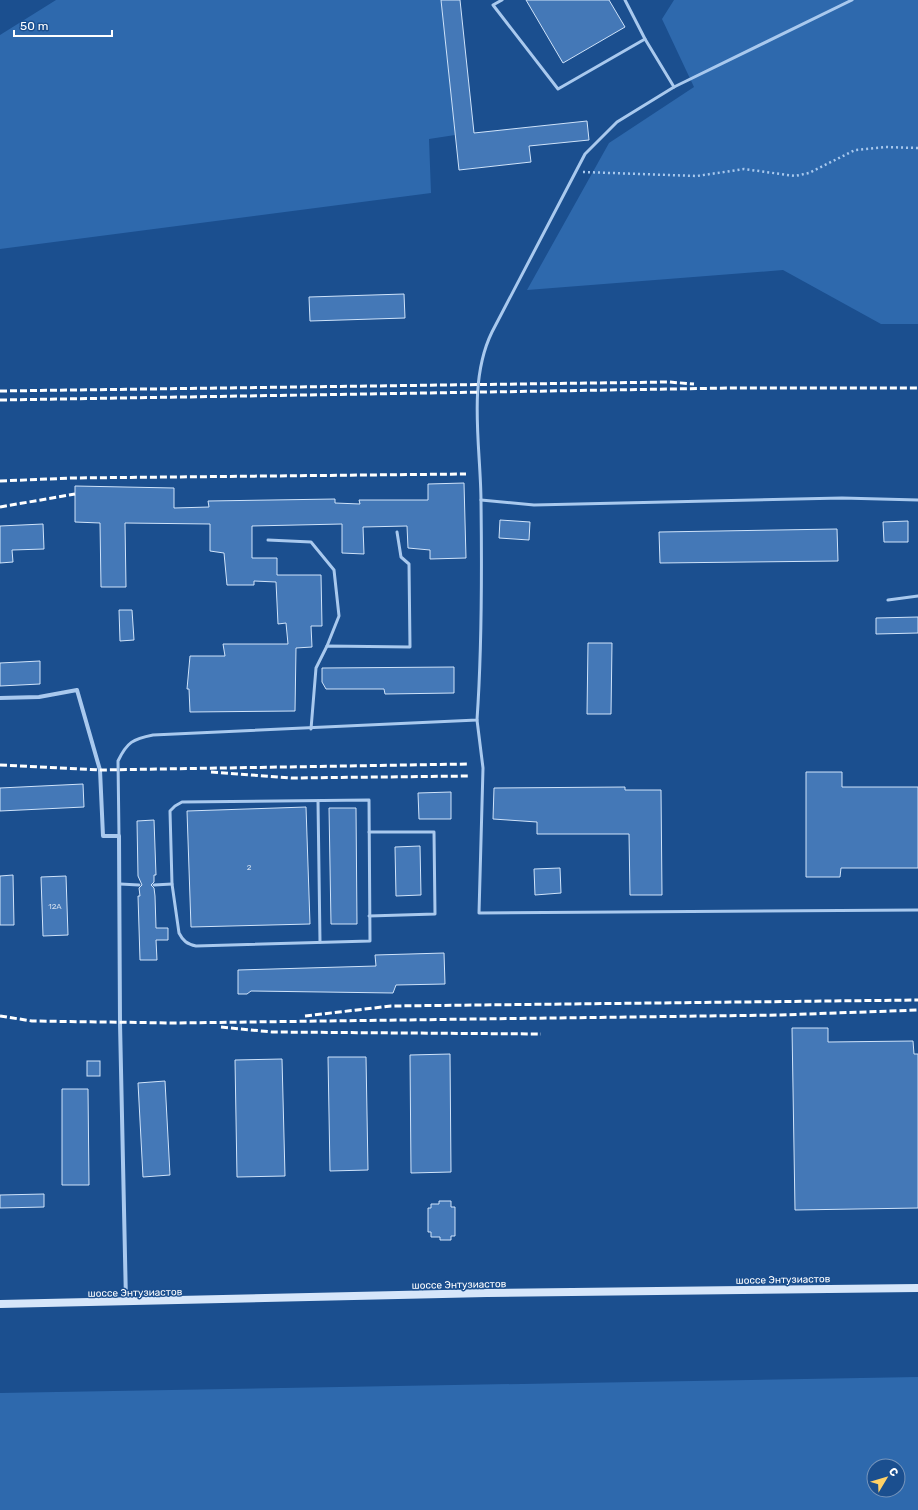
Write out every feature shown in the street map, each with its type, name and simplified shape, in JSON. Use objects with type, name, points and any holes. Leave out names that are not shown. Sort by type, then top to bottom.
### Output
[{"type":"main road","name":"шоссе Энтузиастов","points":[[0,1304],[487,1293],[918,1288]]},
{"type":"street","points":[[0,698],[39,697],[77,690],[100,770],[103,836],[119,836],[120,1023],[126,1302]]},
{"type":"lane","points":[[502,0],[493,5],[558,89],[645,39]]},
{"type":"lane","points":[[625,0],[645,39],[674,87]]},
{"type":"lane","points":[[852,0],[674,87],[617,122],[586,154],[484,350],[477,432],[481,500],[480,672],[477,720],[483,768],[479,913],[918,910]]},
{"type":"lane","points":[[481,500],[534,505],[842,498],[918,500]]},
{"type":"lane","points":[[327,646],[410,647],[409,564],[401,558],[397,532]]},
{"type":"lane","points":[[268,540],[311,542],[334,570],[338,616],[327,646],[316,668],[311,729]]},
{"type":"lane","points":[[888,600],[918,596]]},
{"type":"lane","points":[[119,836],[118,761],[123,750],[137,738],[153,735],[311,729],[477,720]]},
{"type":"lane","points":[[369,800],[369,832],[370,941],[189,945],[183,940],[179,933],[172,884],[170,811],[182,802],[369,800]]},
{"type":"lane","points":[[318,801],[320,942]]},
{"type":"lane","points":[[369,832],[434,832],[435,914],[370,916]]},
{"type":"lane","points":[[120,884],[139,885]]},
{"type":"lane","points":[[154,885],[172,884]]},
{"type":"path","points":[[576,172],[697,176],[744,169],[795,176],[809,173],[855,150],[886,147],[918,148]]},
{"type":"shaded area","points":[[56,0],[441,0],[455,135],[429,139],[431,193],[0,249],[0,35]]},
{"type":"shaded area","points":[[674,0],[918,0],[918,324],[881,324],[783,270],[527,290],[609,143],[694,87],[662,19]]},
{"type":"shaded area","points":[[918,1377],[918,1510],[0,1510],[0,1393]]},
{"type":"building","points":[[441,0],[460,0],[474,133],[587,121],[589,140],[529,146],[531,162],[459,170]]},
{"type":"building","points":[[526,0],[609,0],[625,27],[563,63]]},
{"type":"building","points":[[404,294],[405,318],[310,321],[309,297]]},
{"type":"building","points":[[464,483],[466,558],[430,559],[430,550],[408,548],[407,526],[363,527],[364,554],[342,553],[342,524],[252,526],[252,558],[277,558],[277,575],[321,575],[322,626],[311,626],[312,647],[296,648],[295,711],[190,712],[189,689],[187,689],[190,656],[225,656],[223,644],[288,644],[286,623],[278,624],[276,582],[254,581],[254,585],[227,585],[224,553],[210,551],[210,524],[125,523],[126,587],[101,587],[100,523],[75,522],[75,486],[174,488],[174,508],[209,507],[208,501],[335,499],[335,503],[360,504],[359,500],[428,500],[428,484]]},
{"type":"building","points":[[500,520],[530,522],[529,540],[499,538]]},
{"type":"building","points":[[908,521],[908,542],[884,542],[883,522]]},
{"type":"building","points":[[43,524],[44,549],[12,550],[13,562],[0,563],[0,526]]},
{"type":"building","points":[[837,529],[838,561],[660,563],[659,532]]},
{"type":"building","points":[[119,610],[132,610],[134,640],[120,641]]},
{"type":"building","points":[[918,617],[918,633],[876,634],[876,618]]},
{"type":"building","points":[[588,643],[612,643],[611,714],[587,714]]},
{"type":"building","points":[[40,661],[40,684],[0,686],[0,663]]},
{"type":"building","points":[[454,667],[454,693],[385,694],[384,689],[326,689],[322,682],[322,668]]},
{"type":"building","points":[[806,772],[842,772],[842,787],[918,787],[918,868],[841,868],[840,877],[806,877]]},
{"type":"building","points":[[83,784],[84,807],[0,811],[0,788]]},
{"type":"building","points":[[625,787],[625,790],[661,790],[662,895],[630,895],[629,834],[537,834],[537,822],[493,819],[494,788]]},
{"type":"building","points":[[451,792],[451,819],[419,819],[418,793]]},
{"type":"building","points":[[306,807],[310,924],[191,927],[187,811]]},
{"type":"building","points":[[329,808],[356,808],[357,924],[331,924]]},
{"type":"building","points":[[154,820],[156,875],[154,875],[154,882],[151,885],[154,888],[155,896],[156,928],[168,928],[168,940],[156,940],[157,960],[140,960],[138,896],[140,896],[139,888],[142,885],[138,876],[137,821]]},
{"type":"building","points":[[420,846],[421,895],[396,896],[395,847]]},
{"type":"building","points":[[560,868],[561,893],[535,895],[534,869]]},
{"type":"building","points":[[13,875],[14,925],[0,925],[0,876]]},
{"type":"building","points":[[66,876],[68,935],[43,936],[41,877]]},
{"type":"building","points":[[444,953],[445,984],[396,985],[393,993],[251,991],[247,994],[238,994],[238,970],[376,966],[375,955]]},
{"type":"building","points":[[792,1028],[828,1028],[828,1042],[913,1041],[914,1054],[918,1054],[918,1208],[795,1210]]},
{"type":"building","points":[[450,1054],[451,1172],[411,1173],[410,1055]]},
{"type":"building","points":[[328,1057],[366,1057],[368,1170],[330,1171]]},
{"type":"building","points":[[282,1059],[285,1176],[237,1177],[235,1060]]},
{"type":"building","points":[[87,1061],[100,1061],[100,1076],[87,1076]]},
{"type":"building","points":[[165,1081],[170,1175],[143,1177],[138,1083]]},
{"type":"building","points":[[62,1089],[88,1089],[89,1185],[62,1185]]},
{"type":"building","points":[[44,1194],[44,1207],[0,1208],[0,1195]]},
{"type":"building","points":[[439,1201],[451,1201],[451,1207],[455,1207],[455,1236],[451,1236],[451,1240],[440,1240],[440,1237],[431,1237],[431,1232],[428,1232],[428,1208],[431,1208],[431,1204],[439,1204]]},
{"type":"railway","points":[[0,391],[669,382],[694,384]]},
{"type":"railway","points":[[0,400],[731,388],[918,388]]},
{"type":"railway","points":[[0,481],[72,478],[466,474]]},
{"type":"railway","points":[[0,507],[75,494]]},
{"type":"railway","points":[[0,765],[100,770],[468,764]]},
{"type":"railway","points":[[211,772],[292,778],[469,776]]},
{"type":"railway","points":[[305,1016],[391,1006],[918,1000]]},
{"type":"railway","points":[[0,1016],[32,1021],[174,1023],[781,1015],[918,1010]]},
{"type":"railway","points":[[221,1027],[272,1032],[541,1034]]}]
